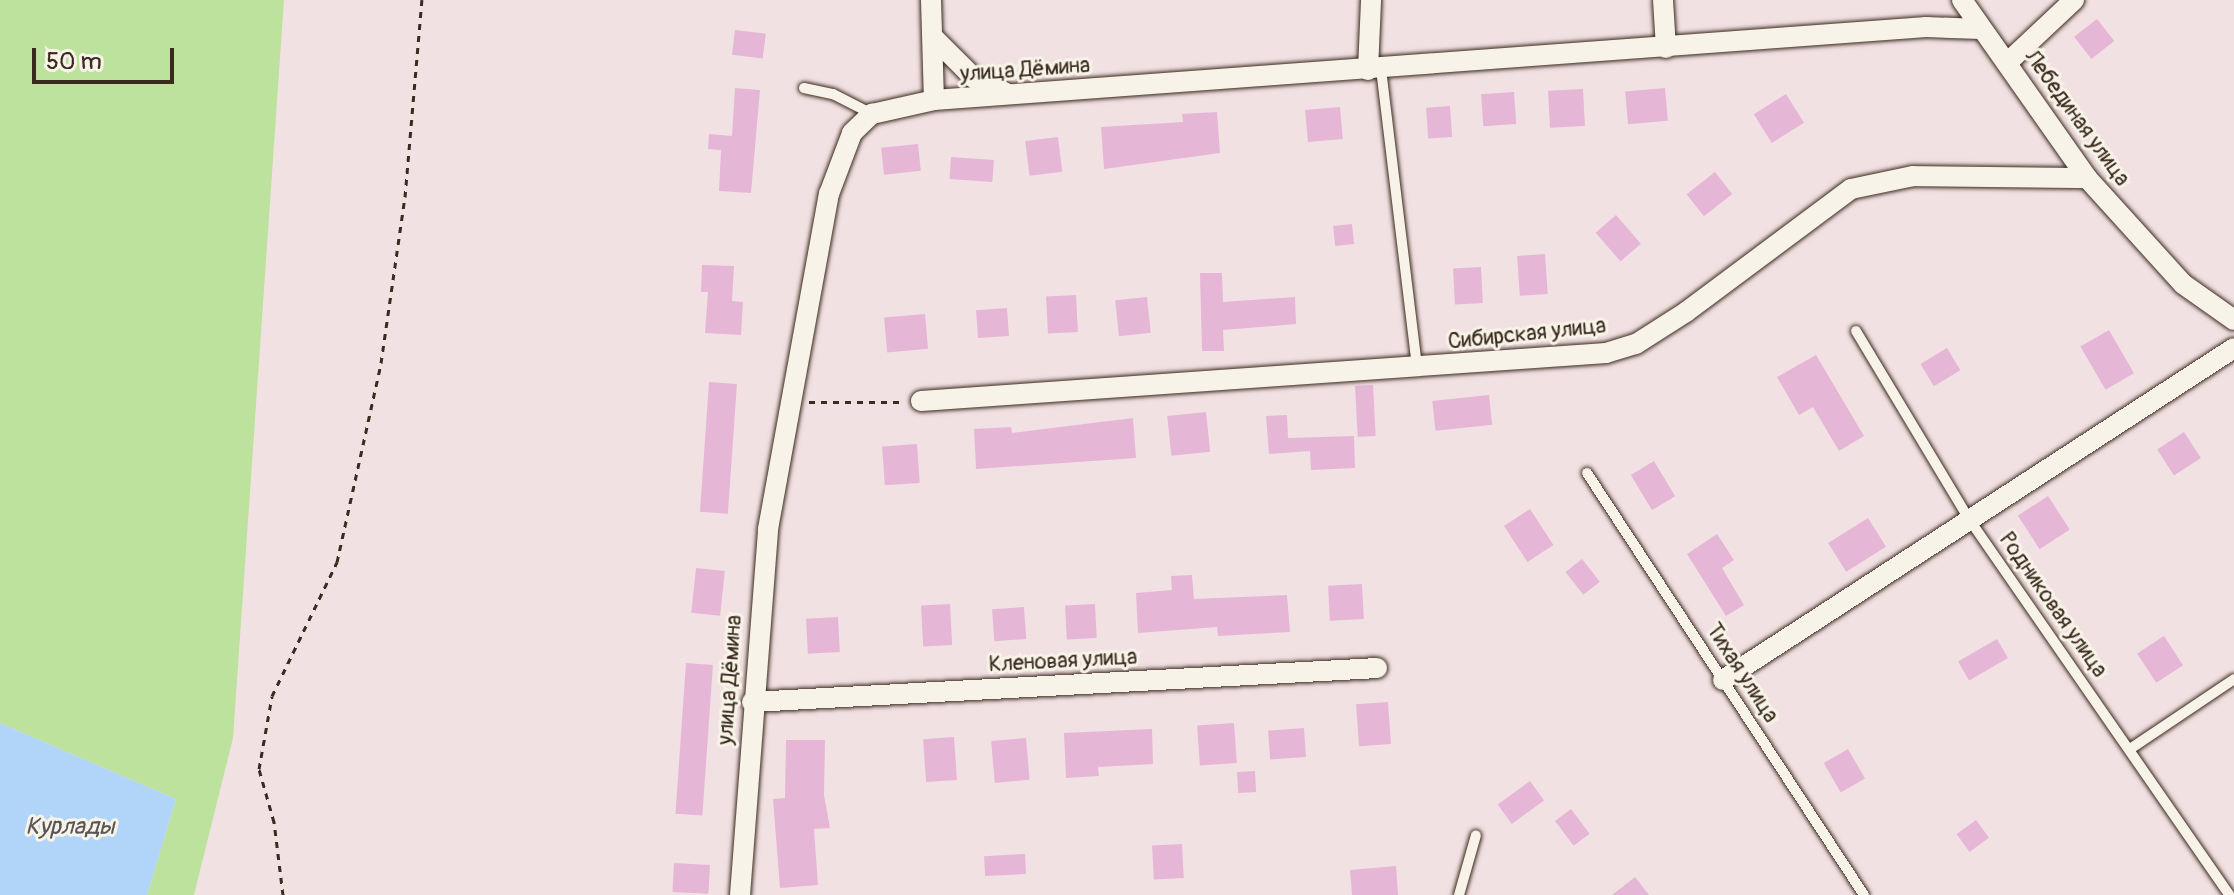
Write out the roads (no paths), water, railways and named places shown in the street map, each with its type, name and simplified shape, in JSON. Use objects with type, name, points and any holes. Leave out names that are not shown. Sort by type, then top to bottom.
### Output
[{"type":"street","points":[[931,0],[934,100]]},
{"type":"street","points":[[1371,0],[1374,70]]},
{"type":"street","points":[[1663,0],[1666,48]]},
{"type":"street","name":"Лебединая улица","points":[[1962,0],[2087,178],[2183,284],[2234,320]]},
{"type":"street","points":[[2007,63],[2074,0]]},
{"type":"street","name":"улица Дёмина","points":[[740,895],[752,702],[768,529],[794,402],[829,194],[846,144],[872,114],[934,100],[1926,27],[1981,29]]},
{"type":"street","points":[[934,38],[974,78],[1011,96]]},
{"type":"street","name":"Сибирская улица","points":[[921,401],[1606,353],[1636,344],[1851,189],[1913,176],[2087,178]]},
{"type":"street","points":[[1723,680],[2234,348]]},
{"type":"street","name":"Кленовая улица","points":[[752,702],[1377,668]]},
{"type":"lane","points":[[1374,70],[1417,368]]},
{"type":"lane","points":[[804,88],[833,94],[872,114]]},
{"type":"lane","name":"Родниковая улица","points":[[1856,331],[1969,519],[2229,895]]},
{"type":"lane","name":"Тихая улица","points":[[1587,473],[1864,895]]},
{"type":"lane","points":[[2130,749],[2234,679]]},
{"type":"lane","points":[[1459,895],[1476,835]]},
{"type":"water","name":"Курлады","points":[[0,723],[176,799],[147,895],[0,895]]}]
